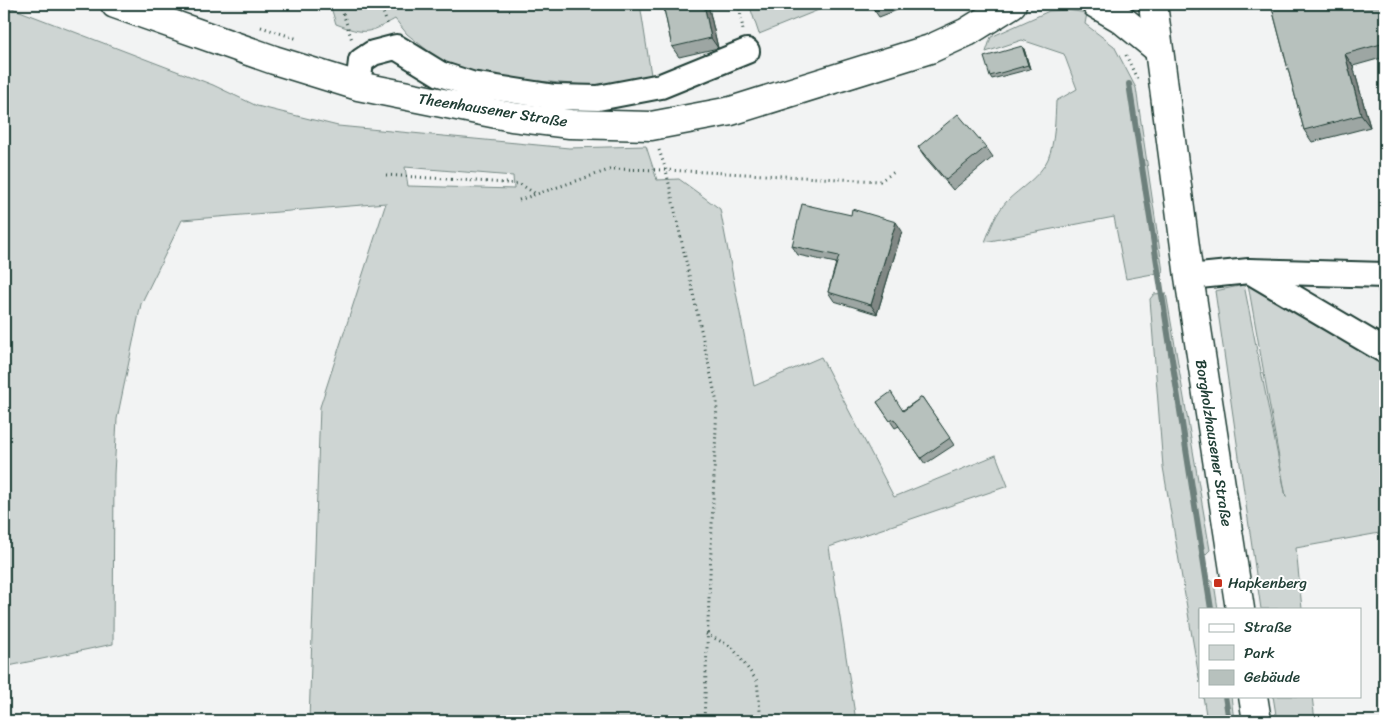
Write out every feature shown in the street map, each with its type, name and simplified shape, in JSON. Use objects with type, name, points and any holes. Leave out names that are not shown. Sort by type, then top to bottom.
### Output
[{"type":"main road","name":"Theenhausener Straße","points":[[115,4],[274,60],[358,86],[512,117],[570,124],[650,126],[731,111],[930,49],[967,32],[1012,4]]},
{"type":"main road","points":[[1096,4],[1120,18],[1158,49]]},
{"type":"main road","name":"Borgholzhausener Straße","points":[[1153,4],[1189,277],[1240,608]]},
{"type":"main road","points":[[1254,698],[1257,721]]},
{"type":"street","points":[[358,86],[361,61],[373,53],[396,47],[440,74],[471,84],[555,97],[598,98],[660,86],[747,51]]},
{"type":"street","points":[[1249,271],[1385,352]]},
{"type":"street","points":[[1189,277],[1249,271],[1385,275]]},
{"type":"path","points":[[340,4],[348,32]]},
{"type":"path","points":[[258,26],[305,42]]},
{"type":"path","points":[[650,126],[666,170],[717,403],[706,634],[704,721]]},
{"type":"path","points":[[519,200],[612,169],[880,181],[896,171]]},
{"type":"path","points":[[386,174],[520,184],[536,194]]},
{"type":"path","points":[[706,634],[732,646],[757,681],[761,721]]},
{"type":"green space","points":[[330,4],[640,4],[651,75],[595,86],[493,77],[442,62],[407,34],[395,19],[378,28],[366,31],[354,30],[336,24]]},
{"type":"green space","points":[[749,4],[820,4],[821,9],[759,34]]},
{"type":"green space","points":[[4,5],[213,85],[257,106],[338,126],[569,148],[646,146],[657,180],[679,179],[720,209],[754,386],[821,357],[894,497],[996,455],[1008,486],[829,547],[856,721],[309,721],[320,407],[386,203],[182,220],[141,304],[117,419],[114,474],[113,644],[4,667]],"holes":[[[405,167],[513,176],[514,189],[408,186]]]},
{"type":"green space","points":[[1067,10],[1087,13],[1085,24],[1114,46],[1136,88],[1163,272],[1126,279],[1114,217],[985,242],[994,220],[1003,206],[1035,177],[1048,159],[1053,138],[1056,101],[1077,89],[1064,54],[1022,40],[986,52],[991,37],[1049,11]]},
{"type":"green space","points":[[1248,284],[1385,365],[1385,459],[1381,464],[1385,481],[1385,532],[1296,548],[1302,608],[1261,608],[1215,291],[1244,285],[1286,497]]},
{"type":"green space","points":[[1166,293],[1210,550],[1204,556],[1207,577],[1214,583],[1218,608],[1199,608],[1199,677],[1163,467],[1150,299],[1154,294]]},
{"type":"green space","points":[[1203,698],[1231,698],[1234,721],[1207,721]]},
{"type":"green space","points":[[1273,698],[1312,698],[1315,721],[1277,721]]},
{"type":"building","points":[[663,4],[704,4],[711,38],[672,47]]},
{"type":"building","points":[[1271,4],[1385,4],[1385,43],[1345,54],[1361,115],[1304,130]]},
{"type":"building","points":[[1022,46],[1028,65],[990,76],[984,57]]},
{"type":"building","points":[[958,114],[986,147],[946,180],[918,147]]},
{"type":"building","points":[[802,204],[851,215],[852,209],[896,222],[871,305],[828,292],[839,256],[792,246]]},
{"type":"building","points":[[1385,286],[1385,326],[1381,326],[1378,287]]},
{"type":"building","points":[[891,392],[903,411],[922,397],[950,438],[921,458],[894,419],[890,421],[877,402]]},
{"type":"building","points":[[1385,455],[1385,472],[1382,468]]},
{"type":"waterway","points":[[1129,84],[1211,608]]},
{"type":"waterway","points":[[1225,698],[1229,721]]},
{"type":"place","name":"Hapkenberg","points":[[1218,583]]}]
